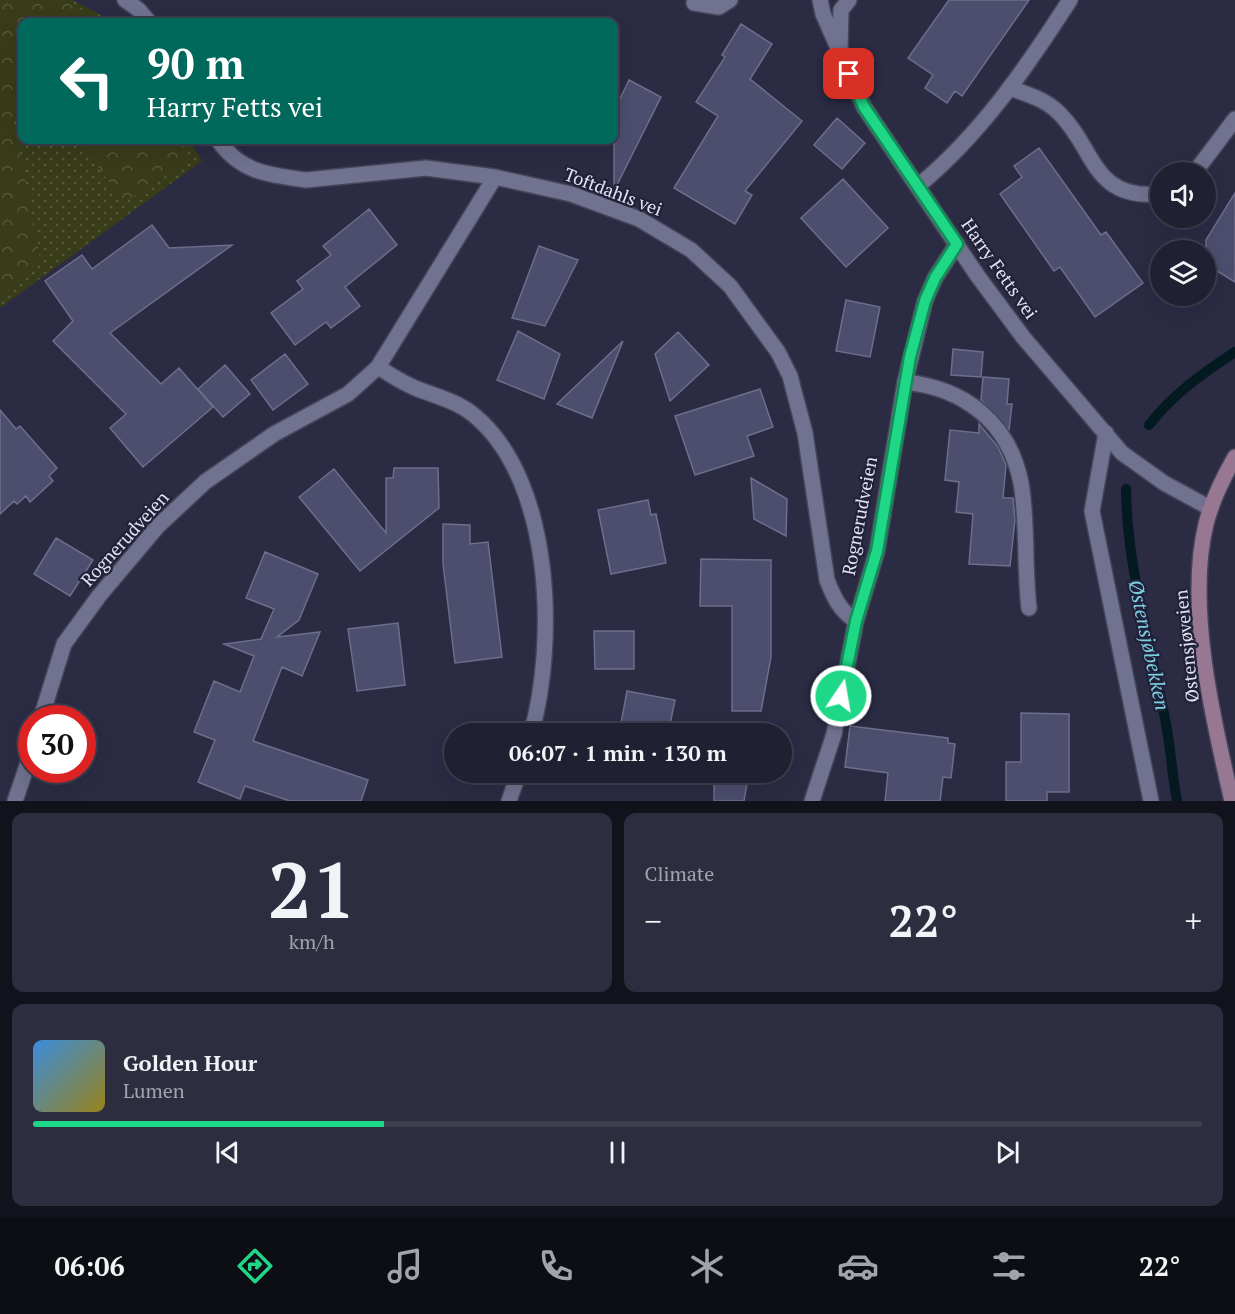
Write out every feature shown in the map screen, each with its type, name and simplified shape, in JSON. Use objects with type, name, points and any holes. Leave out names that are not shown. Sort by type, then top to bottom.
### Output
[{"type":"main road","name":"Østensjøveien","points":[[1232,801],[1221,755],[1200,620],[1200,560],[1210,508],[1235,457]]},
{"type":"street","points":[[125,0],[139,10],[145,18]]},
{"type":"street","points":[[694,3],[719,8],[730,0]]},
{"type":"street","name":"Harry Fetts vei","points":[[820,0],[823,14],[841,58],[864,107],[1023,337],[1122,453],[1164,483],[1210,508]]},
{"type":"street","points":[[841,58],[841,10],[849,0]]},
{"type":"street","points":[[918,186],[950,160],[1010,88],[1070,0]]},
{"type":"street","points":[[1010,88],[1044,100],[1060,114],[1094,168],[1107,180],[1127,191],[1150,195]]},
{"type":"street","points":[[1203,162],[1235,119]]},
{"type":"street","name":"Toftdahls vei","points":[[221,144],[230,155],[254,171],[306,180],[426,168],[495,177],[571,194],[639,219],[691,250],[730,286],[778,352],[790,376],[805,433],[827,580],[835,601],[846,615],[856,621]]},
{"type":"street","name":"Rognerudveien","points":[[45,705],[64,644],[99,596],[158,526],[205,482],[274,435],[348,394],[378,367],[495,177]]},
{"type":"street","name":"Rognerudveien","points":[[812,801],[834,734],[856,621],[877,551],[904,382],[925,301],[935,278],[957,244]]},
{"type":"street","points":[[378,367],[411,386],[450,401],[473,414],[492,431],[513,466],[532,511],[544,576],[544,651],[533,723]]},
{"type":"street","points":[[904,382],[936,388],[966,401],[979,409],[998,428],[1021,483],[1029,608]]},
{"type":"street","points":[[1106,433],[1092,511],[1151,801]]},
{"type":"street","points":[[15,801],[21,783]]},
{"type":"street","points":[[509,801],[515,783]]},
{"type":"green space","points":[[0,0],[73,0],[107,18],[18,18],[18,144],[191,144],[202,161],[0,308]]},
{"type":"green space","points":[[0,0],[60,0],[100,18],[18,18],[18,116],[13,116],[40,258],[0,299]]},
{"type":"green space","points":[[83,144],[181,144],[191,160],[123,203]]},
{"type":"building","points":[[949,0],[1029,0],[962,96],[955,91],[947,103],[925,88],[933,75],[908,58]]},
{"type":"building","points":[[741,24],[772,44],[750,79],[802,121],[745,191],[752,195],[735,224],[674,188],[718,116],[696,102],[725,57],[722,55]]},
{"type":"building","points":[[629,80],[661,97],[614,191],[614,144],[618,144],[618,103]]},
{"type":"building","points":[[837,118],[865,143],[842,169],[814,145]]},
{"type":"building","points":[[1039,148],[1101,235],[1106,232],[1143,283],[1095,317],[1060,267],[1054,271],[1000,194],[1022,177],[1014,166]]},
{"type":"building","points":[[843,179],[888,228],[846,267],[801,218]]},
{"type":"building","points":[[1235,193],[1235,282],[1216,270],[1216,240],[1206,240],[1213,228],[1216,228],[1216,224]]},
{"type":"building","points":[[369,209],[397,245],[345,287],[360,306],[331,328],[326,322],[295,345],[271,313],[303,289],[297,281],[331,255],[323,246]]},
{"type":"building","points":[[152,225],[169,248],[232,245],[110,333],[161,384],[179,368],[213,407],[143,467],[110,428],[126,414],[53,341],[73,321],[45,281],[82,255],[92,269]]},
{"type":"building","points":[[539,246],[578,260],[545,326],[512,318]]},
{"type":"building","points":[[846,300],[880,307],[870,357],[836,351]]},
{"type":"building","points":[[518,331],[560,354],[544,399],[497,380]]},
{"type":"building","points":[[678,332],[709,365],[670,401],[655,354]]},
{"type":"building","points":[[623,341],[592,418],[557,404]]},
{"type":"building","points":[[953,349],[983,352],[981,377],[951,375]]},
{"type":"building","points":[[285,354],[308,384],[273,410],[251,380]]},
{"type":"building","points":[[225,365],[250,394],[223,417],[198,389]]},
{"type":"building","points":[[983,377],[1009,379],[1007,404],[1012,404],[1009,430],[981,400]]},
{"type":"building","points":[[760,389],[773,427],[747,436],[754,456],[695,475],[675,416]]},
{"type":"building","points":[[0,410],[16,429],[20,426],[57,468],[49,476],[53,481],[30,502],[26,496],[17,504],[14,501],[0,514]]},
{"type":"building","points":[[979,424],[998,447],[1006,465],[1003,498],[1013,498],[1015,520],[1010,566],[969,564],[973,514],[956,512],[959,482],[945,480],[950,430],[979,433]]},
{"type":"building","points":[[394,468],[438,468],[439,508],[360,571],[299,497],[334,469],[386,533],[386,478],[393,478]]},
{"type":"building","points":[[751,478],[787,499],[786,536],[754,519]]},
{"type":"building","points":[[648,500],[651,515],[656,514],[666,563],[611,574],[598,510]]},
{"type":"building","points":[[443,524],[470,525],[470,544],[488,542],[502,657],[455,663],[443,564]]},
{"type":"building","points":[[56,538],[93,560],[70,596],[34,574]]},
{"type":"building","points":[[265,552],[318,574],[299,620],[277,637],[320,632],[302,676],[282,667],[253,741],[368,780],[361,801],[290,801],[245,786],[240,799],[198,782],[215,740],[194,732],[214,681],[240,692],[254,656],[224,644],[261,639],[274,609],[246,598]]},
{"type":"building","points":[[701,559],[771,560],[771,657],[761,711],[732,711],[732,606],[700,606]]},
{"type":"building","points":[[398,623],[405,685],[357,691],[348,629]]},
{"type":"building","points":[[594,631],[634,631],[634,669],[595,669]]},
{"type":"building","points":[[627,691],[675,700],[670,723],[621,723]]},
{"type":"building","points":[[1021,713],[1069,714],[1069,792],[1047,792],[1047,801],[1006,801],[1006,762],[1021,762]]},
{"type":"building","points":[[850,726],[948,738],[948,743],[955,744],[951,778],[943,777],[940,801],[885,801],[888,773],[845,767]]},
{"type":"building","points":[[714,783],[747,783],[744,801],[714,801]]},
{"type":"waterway","name":"Østensjøbekken","points":[[1149,425],[1189,385],[1235,352]]},
{"type":"waterway","name":"Østensjøbekken","points":[[1126,489],[1127,519],[1135,578],[1166,724],[1177,801]]},
{"type":"route","points":[[841,696],[856,621],[877,551],[910,357],[925,301],[935,278],[957,244],[864,107],[849,74]]}]
